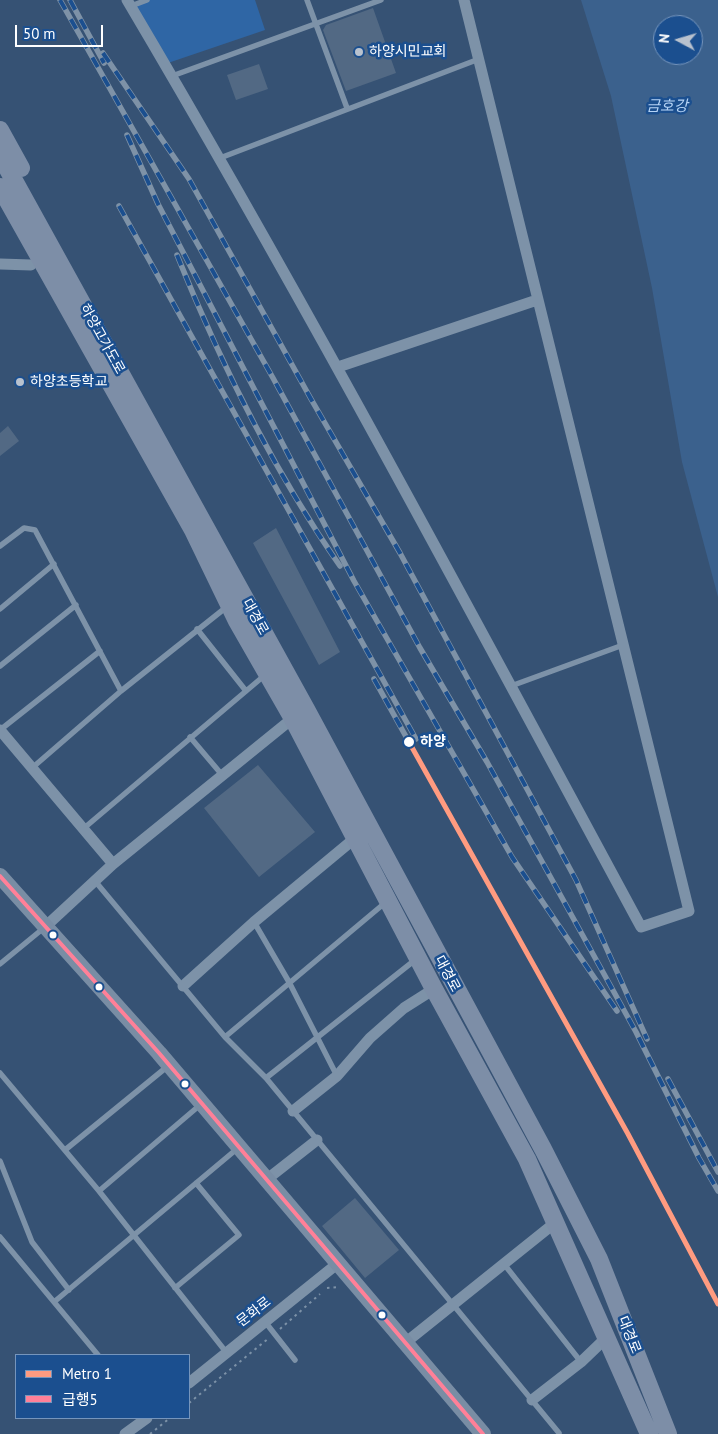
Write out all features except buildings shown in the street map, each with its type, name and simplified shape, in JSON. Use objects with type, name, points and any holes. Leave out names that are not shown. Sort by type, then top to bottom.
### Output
[{"type":"main road","points":[[0,130],[188,470],[220,537],[229,569]]},
{"type":"main road","name":"하양고가도로","points":[[0,155],[199,527]]},
{"type":"main road","name":"하양고가도로","points":[[0,187],[199,527]]},
{"type":"main road","points":[[0,208],[230,615]]},
{"type":"main road","name":"대경로","points":[[199,527],[229,569],[299,713],[354,839],[527,1158],[649,1434]]},
{"type":"main road","name":"대경로","points":[[199,527],[230,615],[266,673],[299,713],[543,1149],[599,1259],[668,1434]]},
{"type":"street","points":[[129,3],[220,158],[338,367],[640,927],[689,911],[464,0]]},
{"type":"street","points":[[0,264],[32,265]]},
{"type":"street","points":[[338,367],[537,300]]},
{"type":"street","points":[[45,927],[113,864],[299,713]]},
{"type":"street","points":[[0,730],[113,864]]},
{"type":"street","points":[[183,986],[254,922],[354,839]]},
{"type":"street","points":[[0,876],[202,1103],[483,1434]]},
{"type":"street","points":[[294,1111],[337,1076],[370,1038],[404,1008],[434,989]]},
{"type":"street","points":[[266,1180],[317,1140]]},
{"type":"street","points":[[405,1343],[556,1222]]},
{"type":"street","name":"문화로","points":[[190,1382],[226,1352],[266,1323],[337,1264]]},
{"type":"street","points":[[532,1400],[581,1362],[607,1337]]},
{"type":"street","points":[[125,1434],[146,1419]]},
{"type":"lane","points":[[129,3],[147,0]]},
{"type":"lane","points":[[307,0],[347,108]]},
{"type":"lane","points":[[172,76],[381,0]]},
{"type":"lane","points":[[220,158],[479,59]]},
{"type":"lane","points":[[0,546],[24,528],[35,530],[121,690]]},
{"type":"lane","points":[[0,609],[54,564]]},
{"type":"lane","points":[[0,666],[76,605]]},
{"type":"lane","points":[[32,768],[121,690],[197,629],[230,615]]},
{"type":"lane","points":[[197,629],[246,691]]},
{"type":"lane","points":[[510,686],[623,645]]},
{"type":"lane","points":[[0,730],[100,651]]},
{"type":"lane","points":[[83,828],[266,673]]},
{"type":"lane","points":[[190,737],[223,776]]},
{"type":"lane","points":[[95,881],[225,1037],[266,1078],[294,1111],[559,1432]]},
{"type":"lane","points":[[225,1037],[387,901]]},
{"type":"lane","points":[[254,922],[289,982],[337,1076]]},
{"type":"lane","points":[[0,964],[45,927]]},
{"type":"lane","points":[[266,1078],[418,957]]},
{"type":"lane","points":[[65,1150],[168,1066]]},
{"type":"lane","points":[[0,1072],[99,1191],[226,1352]]},
{"type":"lane","points":[[99,1191],[202,1103]]},
{"type":"lane","points":[[54,1302],[239,1148]]},
{"type":"lane","points":[[0,1161],[32,1242],[69,1290]]},
{"type":"lane","points":[[175,1288],[239,1235],[196,1183]]},
{"type":"lane","points":[[0,1237],[97,1354]]},
{"type":"lane","points":[[504,1264],[581,1362]]},
{"type":"lane","points":[[266,1323],[295,1360]]},
{"type":"path","points":[[190,1402],[327,1288],[341,1287]]},
{"type":"path","points":[[150,1434],[169,1419]]},
{"type":"shaded area","points":[[147,0],[255,0],[265,30],[165,64],[131,6]]},
{"type":"water","name":"금호강","points":[[581,0],[718,0],[718,597],[682,462],[652,288],[611,96]]},
{"type":"railway","points":[[60,0],[273,378],[420,648],[487,762],[636,1032],[699,1158],[718,1191]]},
{"type":"railway","points":[[70,0],[104,63]]},
{"type":"railway","points":[[103,53],[189,179],[311,399],[400,553],[576,880],[647,1039]]},
{"type":"railway","points":[[127,135],[158,204],[354,581],[512,857],[617,1011]]},
{"type":"railway","points":[[119,206],[416,739]]},
{"type":"railway","points":[[177,255],[230,376],[250,415],[292,492],[340,566]]},
{"type":"railway","points":[[374,679],[409,742]]},
{"type":"railway","points":[[668,1079],[718,1172]]},
{"type":"metro line","name":"1","points":[[409,742],[628,1134],[718,1304]]},
{"type":"transit line","name":"급행5","points":[[0,876],[159,1053],[483,1434]]},
{"type":"place","name":"하양시민교회","points":[[359,52]]},
{"type":"place","name":"하양초등학교","points":[[20,382]]},
{"type":"place","name":"하양","points":[[409,742]]}]
